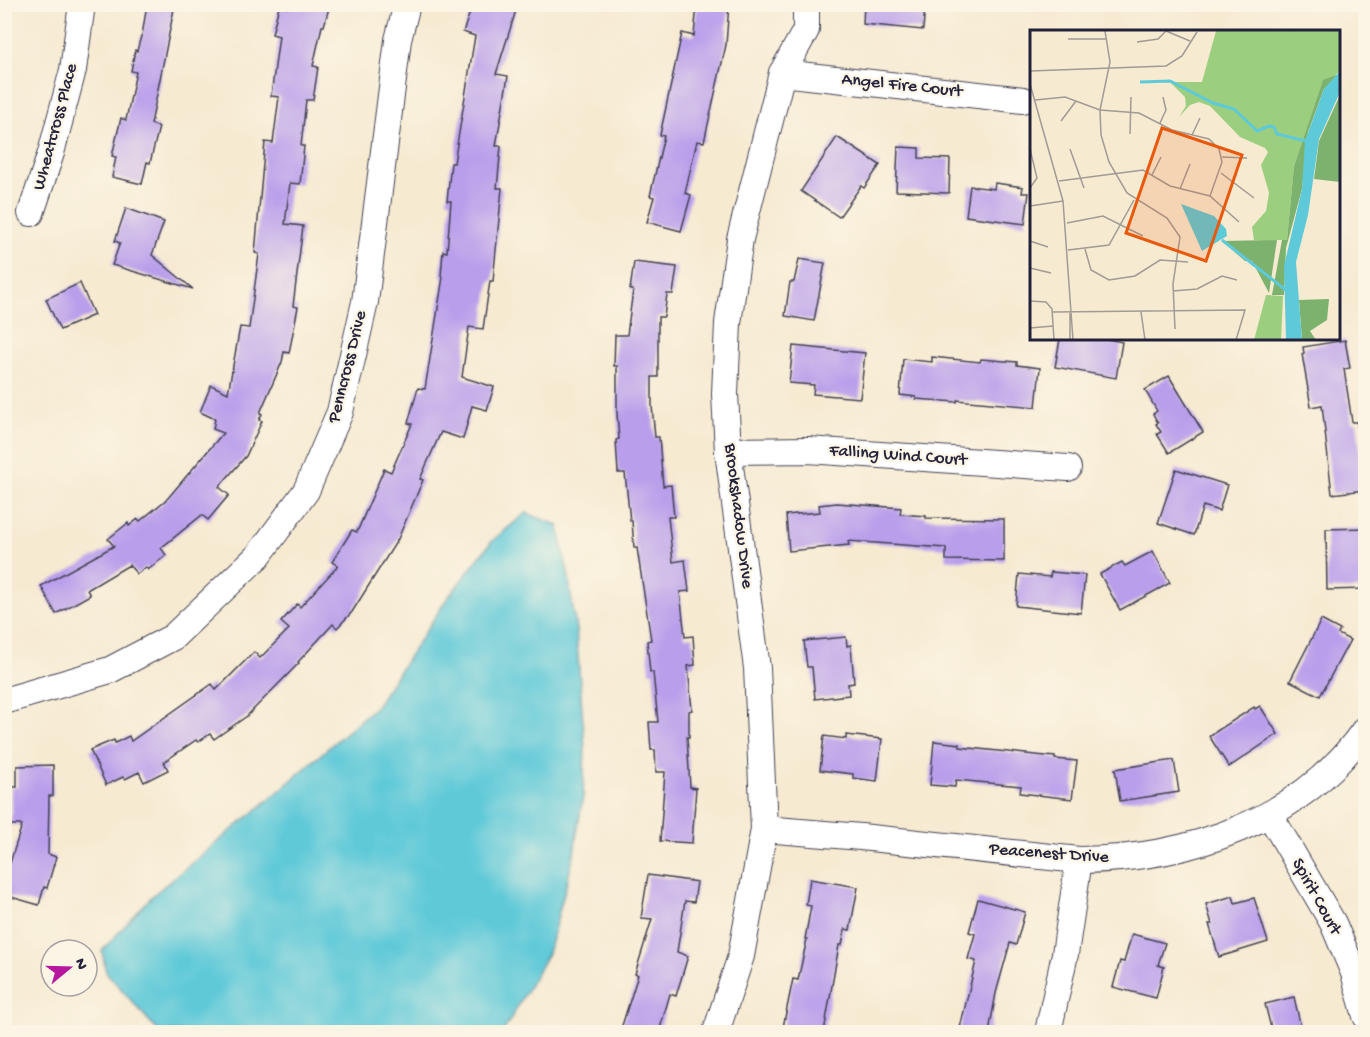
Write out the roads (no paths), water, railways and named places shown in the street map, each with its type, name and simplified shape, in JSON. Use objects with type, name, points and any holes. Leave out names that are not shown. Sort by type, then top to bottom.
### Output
[{"type":"street","name":"Wheatcross Place","points":[[31,213],[51,153],[74,70],[82,4]]},
{"type":"street","name":"Penncross Drive","points":[[4,701],[110,670],[173,638],[258,556],[306,491],[340,412],[365,302],[397,51],[407,4]]},
{"type":"street","name":"Brookshadow Drive","points":[[716,1032],[741,956],[764,829],[757,668],[728,451],[725,394],[728,323],[740,239],[782,73],[806,30],[806,4]]},
{"type":"street","name":"Angel Fire Court","points":[[782,73],[1023,100]]},
{"type":"street","name":"Falling Wind Court","points":[[728,451],[808,450],[1068,468]]},
{"type":"street","name":"Peacenest Drive","points":[[764,829],[1079,860],[1110,859],[1183,848],[1215,838],[1270,815],[1319,781],[1357,741],[1365,728]]},
{"type":"street","name":"Spirit Court","points":[[1270,815],[1333,924],[1354,973],[1365,1016]]},
{"type":"street","points":[[1048,1032],[1065,954],[1079,860]]},
{"type":"water","points":[[526,513],[558,525],[568,573],[576,630],[585,748],[583,796],[573,859],[548,953],[503,1032],[159,1032],[106,972],[102,951],[152,896],[278,792],[376,706],[447,599],[492,541]]}]
